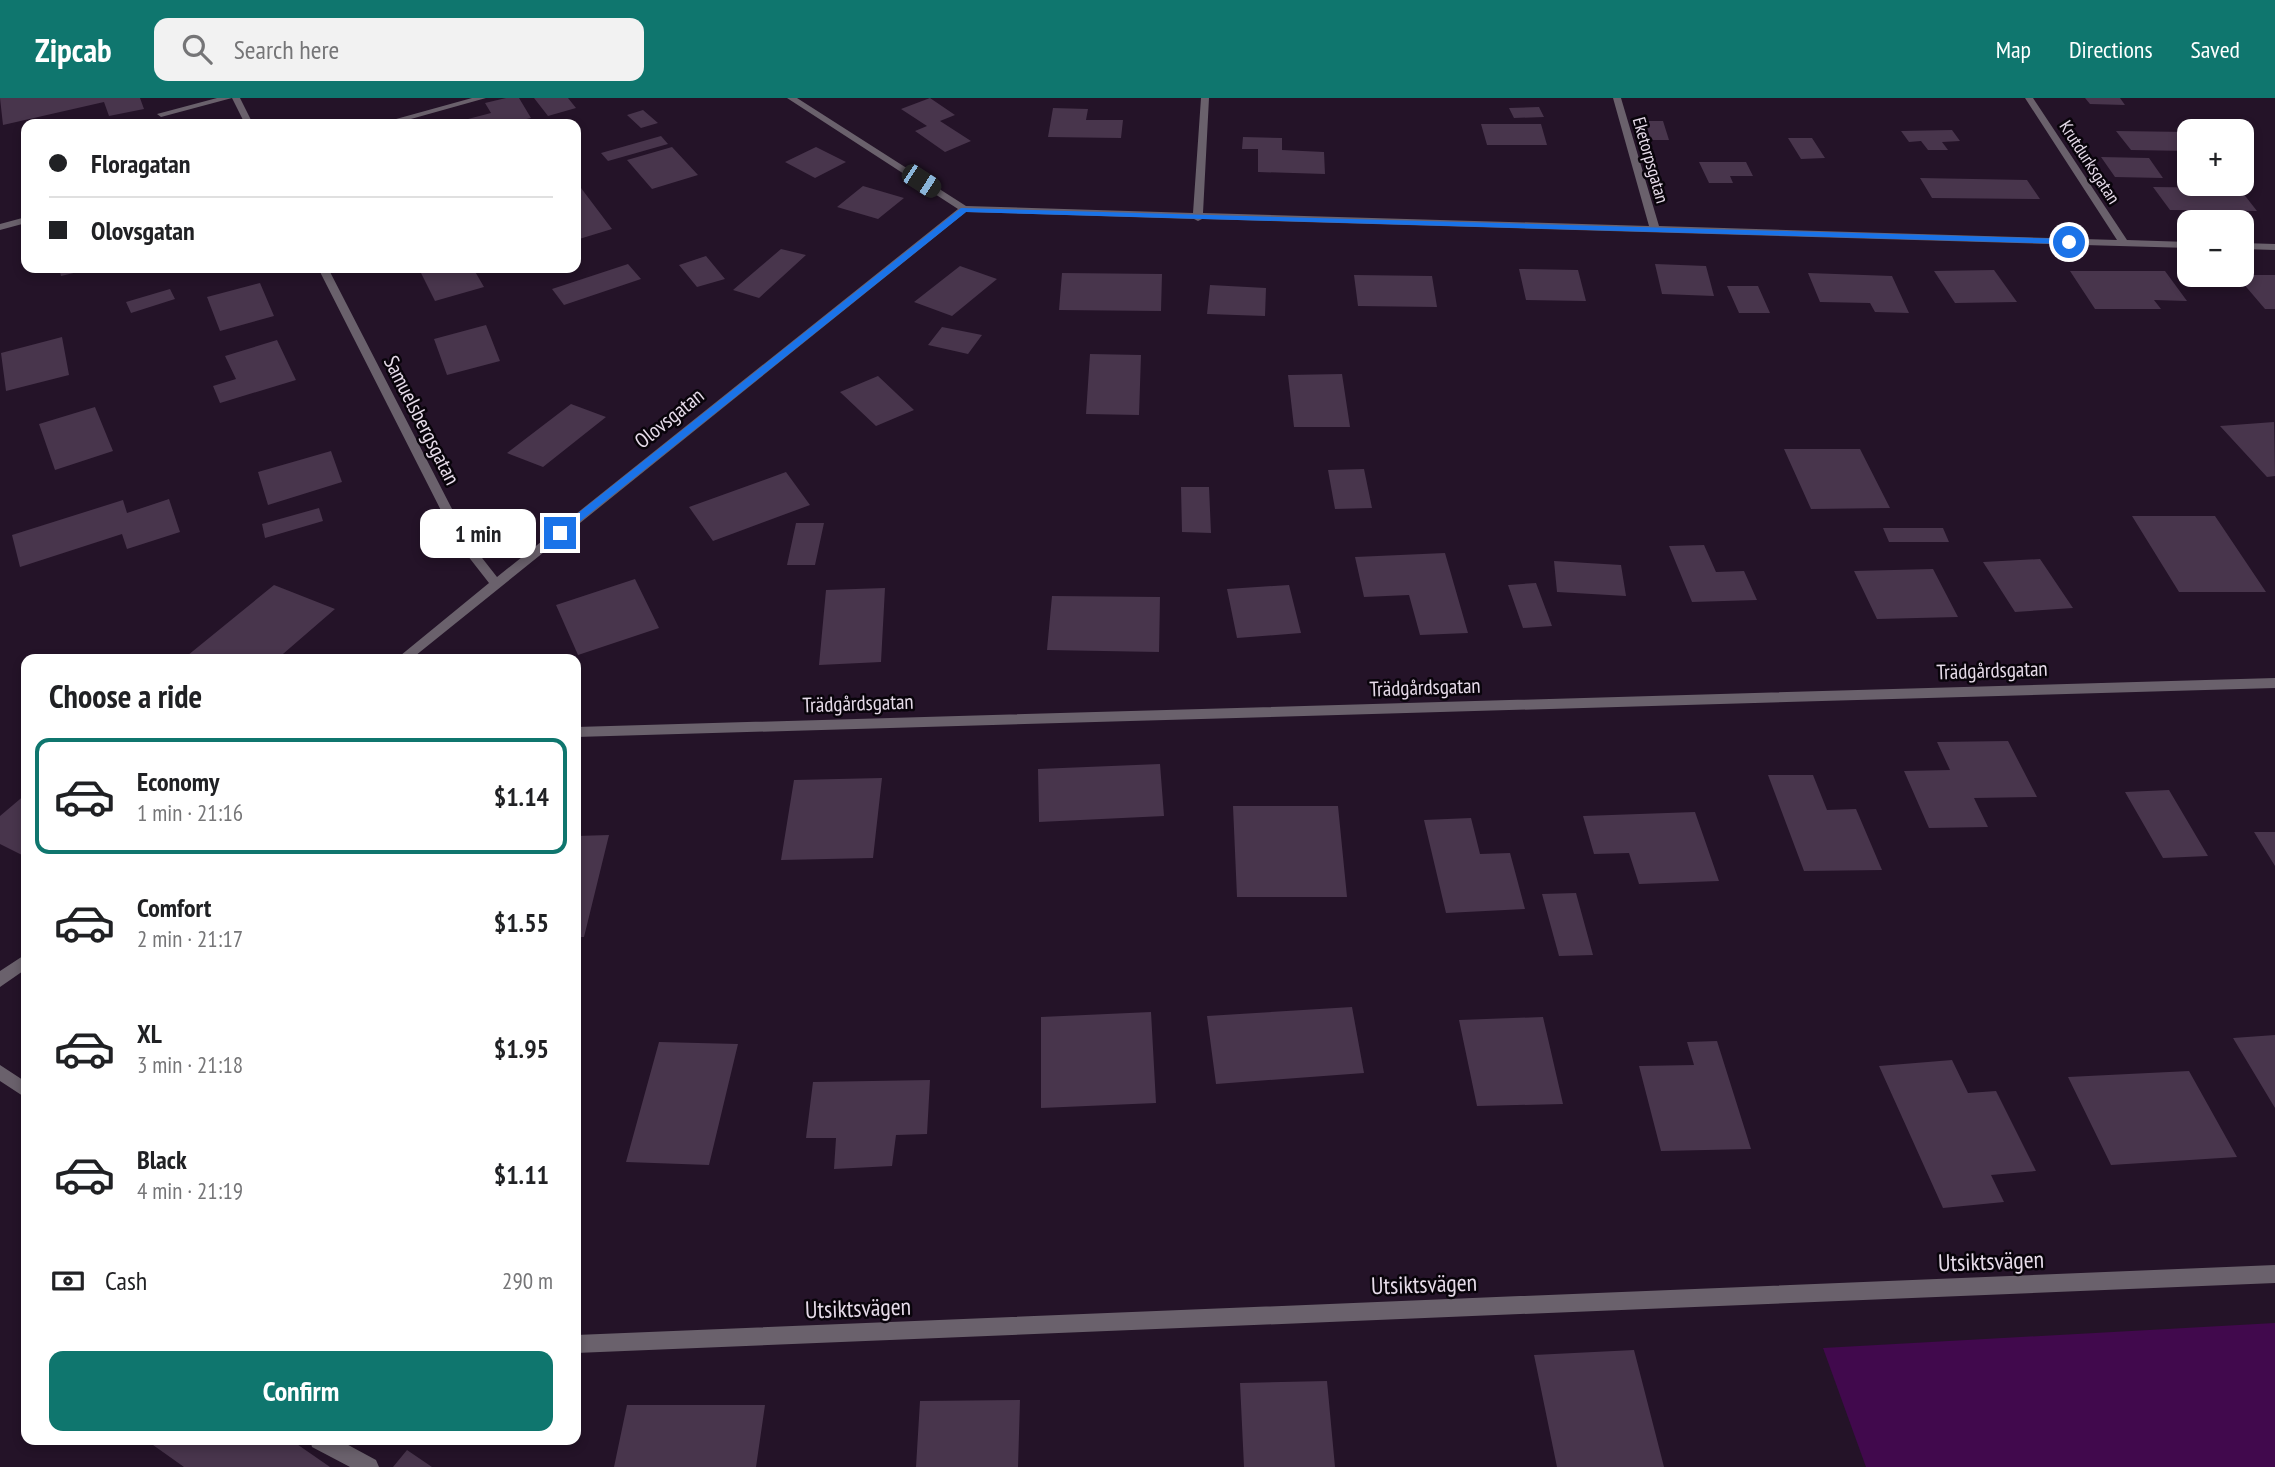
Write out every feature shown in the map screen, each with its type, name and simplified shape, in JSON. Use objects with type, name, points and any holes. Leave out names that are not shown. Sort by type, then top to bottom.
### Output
[{"type":"street","points":[[162,114],[228,98]]},
{"type":"street","points":[[236,98],[246,119]]},
{"type":"street","points":[[402,119],[482,98]]},
{"type":"street","points":[[791,98],[964,209],[1198,218],[2177,245]]},
{"type":"street","points":[[1198,218],[1205,98]]},
{"type":"street","name":"Eketorpsgatan","points":[[1617,98],[1654,230]]},
{"type":"street","name":"Krutdurksgatan","points":[[2029,98],[2124,243]]},
{"type":"street","name":"Olovsgatan","points":[[408,654],[964,209]]},
{"type":"street","points":[[0,227],[21,221]]},
{"type":"street","points":[[2254,246],[2275,247]]},
{"type":"street","name":"Samuelsbergsgatan","points":[[326,273],[463,542],[496,584]]},
{"type":"street","name":"Trädgårdsgatan","points":[[581,732],[2275,683]]},
{"type":"street","points":[[0,980],[21,964]]},
{"type":"street","points":[[0,1072],[21,1087]]},
{"type":"street","name":"Utsiktsvägen","points":[[581,1344],[2275,1274]]},
{"type":"street","points":[[328,1445],[369,1467]]},
{"type":"shaded area","points":[[2275,1323],[2275,1467],[1866,1467],[1823,1348]]},
{"type":"building","points":[[0,98],[140,98],[144,109],[109,116],[104,102],[3,125]]},
{"type":"building","points":[[519,98],[531,118],[468,119],[491,113],[485,103]]},
{"type":"building","points":[[534,98],[568,98],[576,108],[548,116]]},
{"type":"building","points":[[930,98],[955,115],[940,121],[971,141],[945,152],[915,131],[927,126],[901,109]]},
{"type":"building","points":[[2085,98],[2120,98],[2125,105],[2090,104]]},
{"type":"building","points":[[1539,107],[1544,117],[1514,118],[1509,108]]},
{"type":"building","points":[[1053,108],[1088,109],[1086,120],[1123,120],[1121,138],[1048,137]]},
{"type":"building","points":[[643,110],[658,123],[641,128],[627,115]]},
{"type":"building","points":[[1645,121],[1663,121],[1669,140],[1651,140]]},
{"type":"building","points":[[1481,124],[1541,124],[1547,145],[1487,145]]},
{"type":"building","points":[[1952,130],[1960,141],[1942,142],[1948,150],[1928,150],[1921,141],[1909,142],[1901,131]]},
{"type":"building","points":[[2116,131],[2177,132],[2177,151],[2131,150]]},
{"type":"building","points":[[661,136],[668,144],[608,161],[601,153]]},
{"type":"building","points":[[1243,137],[1282,138],[1282,150],[1324,152],[1325,174],[1258,172],[1258,149],[1242,149]]},
{"type":"building","points":[[1788,138],[1812,138],[1825,158],[1801,159]]},
{"type":"building","points":[[672,147],[698,175],[652,189],[627,160]]},
{"type":"building","points":[[816,147],[846,162],[815,178],[785,162]]},
{"type":"building","points":[[2101,157],[2149,158],[2163,178],[2115,177]]},
{"type":"building","points":[[1699,162],[1746,162],[1753,176],[1730,176],[1733,183],[1709,183]]},
{"type":"building","points":[[1920,178],[2027,180],[2040,199],[1932,198]]},
{"type":"building","points":[[863,186],[904,198],[878,219],[837,207]]},
{"type":"building","points":[[2153,187],[2177,187],[2177,196],[2245,196],[2257,211],[2254,210],[2170,210]]},
{"type":"building","points":[[581,188],[612,229],[581,238]]},
{"type":"building","points":[[781,249],[806,255],[759,298],[733,290]]},
{"type":"building","points":[[706,256],[725,279],[697,287],[679,265]]},
{"type":"building","points":[[628,264],[641,279],[564,305],[552,289]]},
{"type":"building","points":[[1655,264],[1706,266],[1714,296],[1662,294]]},
{"type":"building","points":[[960,266],[997,279],[952,316],[914,302]]},
{"type":"building","points":[[1519,269],[1578,270],[1586,301],[1526,300]]},
{"type":"building","points":[[1994,270],[2017,302],[1955,303],[1934,271]]},
{"type":"building","points":[[2070,271],[2165,271],[2187,301],[2154,300],[2161,309],[2095,309]]},
{"type":"building","points":[[421,273],[476,273],[484,287],[435,301]]},
{"type":"building","points":[[1062,273],[1162,274],[1161,311],[1059,310]]},
{"type":"building","points":[[1808,273],[1892,276],[1909,313],[1875,312],[1870,303],[1820,302]]},
{"type":"building","points":[[1354,275],[1432,276],[1437,307],[1358,306]]},
{"type":"building","points":[[2254,275],[2275,275],[2275,309],[2265,309],[2246,287],[2254,287]]},
{"type":"building","points":[[260,283],[274,316],[220,331],[207,297]]},
{"type":"building","points":[[1210,285],[1266,288],[1265,316],[1207,314]]},
{"type":"building","points":[[1727,286],[1758,286],[1770,313],[1739,313]]},
{"type":"building","points":[[170,289],[175,299],[131,313],[126,302]]},
{"type":"building","points":[[486,325],[500,361],[447,375],[434,339]]},
{"type":"building","points":[[942,327],[982,335],[968,354],[928,345]]},
{"type":"building","points":[[62,337],[69,375],[6,391],[1,353]]},
{"type":"building","points":[[277,340],[296,380],[220,403],[213,386],[236,379],[225,356]]},
{"type":"building","points":[[1090,354],[1141,355],[1139,415],[1086,414]]},
{"type":"building","points":[[1342,374],[1350,427],[1294,427],[1288,375]]},
{"type":"building","points":[[878,376],[914,410],[876,426],[840,392]]},
{"type":"building","points":[[571,404],[606,417],[543,467],[507,453]]},
{"type":"building","points":[[95,407],[113,451],[55,470],[39,424]]},
{"type":"building","points":[[2274,422],[2275,476],[2267,477],[2220,426]]},
{"type":"building","points":[[1784,449],[1860,449],[1890,508],[1811,509]]},
{"type":"building","points":[[331,451],[342,482],[268,505],[258,472]]},
{"type":"building","points":[[1364,469],[1372,508],[1335,509],[1328,470]]},
{"type":"building","points":[[786,472],[810,505],[713,541],[689,507]]},
{"type":"building","points":[[1181,487],[1209,487],[1211,533],[1182,532]]},
{"type":"building","points":[[169,499],[180,532],[127,549],[122,534],[20,567],[12,535],[123,500],[127,513]]},
{"type":"building","points":[[319,508],[323,521],[265,538],[262,524]]},
{"type":"building","points":[[2132,516],[2215,516],[2266,592],[2179,592]]},
{"type":"building","points":[[796,523],[824,523],[815,565],[787,565]]},
{"type":"building","points":[[1883,528],[1943,528],[1949,542],[1889,542]]},
{"type":"building","points":[[1704,545],[1716,572],[1744,571],[1757,600],[1692,602],[1669,546]]},
{"type":"building","points":[[1445,553],[1468,633],[1420,635],[1409,595],[1364,597],[1355,557]]},
{"type":"building","points":[[2040,559],[2073,608],[2015,612],[1983,562]]},
{"type":"building","points":[[1554,561],[1621,565],[1626,596],[1557,592]]},
{"type":"building","points":[[1933,569],[1958,617],[1877,619],[1854,571]]},
{"type":"building","points":[[635,579],[659,628],[578,654],[556,605]]},
{"type":"building","points":[[1536,583],[1552,626],[1523,628],[1508,585]]},
{"type":"building","points":[[274,585],[335,609],[283,654],[189,654]]},
{"type":"building","points":[[1289,585],[1301,633],[1237,638],[1227,589]]},
{"type":"building","points":[[885,588],[881,662],[819,665],[826,590]]},
{"type":"building","points":[[1052,596],[1160,597],[1159,652],[1047,650]]},
{"type":"building","points":[[2008,741],[2037,797],[1974,798],[1988,827],[1929,828],[1904,771],[1950,770],[1937,742]]},
{"type":"building","points":[[1160,764],[1164,816],[1039,822],[1038,769]]},
{"type":"building","points":[[1768,775],[1813,775],[1827,810],[1856,809],[1882,870],[1804,871]]},
{"type":"building","points":[[882,778],[873,858],[781,860],[794,780]]},
{"type":"building","points":[[2169,790],[2208,856],[2163,858],[2125,792]]},
{"type":"building","points":[[21,798],[21,854],[0,844],[0,816]]},
{"type":"building","points":[[1233,806],[1338,806],[1347,897],[1237,897]]},
{"type":"building","points":[[1695,812],[1719,881],[1639,884],[1629,853],[1594,854],[1583,816]]},
{"type":"building","points":[[1471,818],[1480,854],[1510,853],[1525,909],[1446,913],[1424,820]]},
{"type":"building","points":[[2254,832],[2275,832],[2275,866]]},
{"type":"building","points":[[609,835],[584,937],[581,937],[581,836]]},
{"type":"building","points":[[1576,893],[1593,955],[1559,956],[1542,894]]},
{"type":"building","points":[[1352,1007],[1364,1073],[1216,1084],[1207,1016]]},
{"type":"building","points":[[1151,1012],[1156,1103],[1041,1108],[1041,1017]]},
{"type":"building","points":[[1543,1017],[1563,1104],[1477,1106],[1459,1020]]},
{"type":"building","points":[[2275,1035],[2275,1108],[2233,1038]]},
{"type":"building","points":[[1717,1041],[1751,1149],[1661,1151],[1639,1066],[1694,1065],[1687,1042]]},
{"type":"building","points":[[659,1042],[738,1044],[709,1165],[626,1162]]},
{"type":"building","points":[[1952,1060],[1968,1093],[1996,1091],[2036,1171],[1991,1175],[2004,1202],[1943,1208],[1879,1066]]},
{"type":"building","points":[[2189,1071],[2237,1157],[2111,1165],[2068,1077]]},
{"type":"building","points":[[930,1080],[927,1134],[896,1135],[892,1166],[834,1169],[836,1138],[806,1138],[813,1082]]},
{"type":"building","points":[[1634,1350],[1664,1467],[1557,1467],[1534,1355]]},
{"type":"building","points":[[1327,1381],[1335,1467],[1244,1467],[1240,1383]]},
{"type":"building","points":[[1020,1400],[1018,1467],[916,1467],[920,1401]]},
{"type":"building","points":[[627,1405],[765,1405],[756,1467],[614,1467]]},
{"type":"building","points":[[153,1445],[298,1445],[330,1467],[184,1467]]},
{"type":"building","points":[[407,1450],[432,1467],[393,1467]]},
{"type":"route","points":[[560,533],[964,209],[2069,242]]}]
